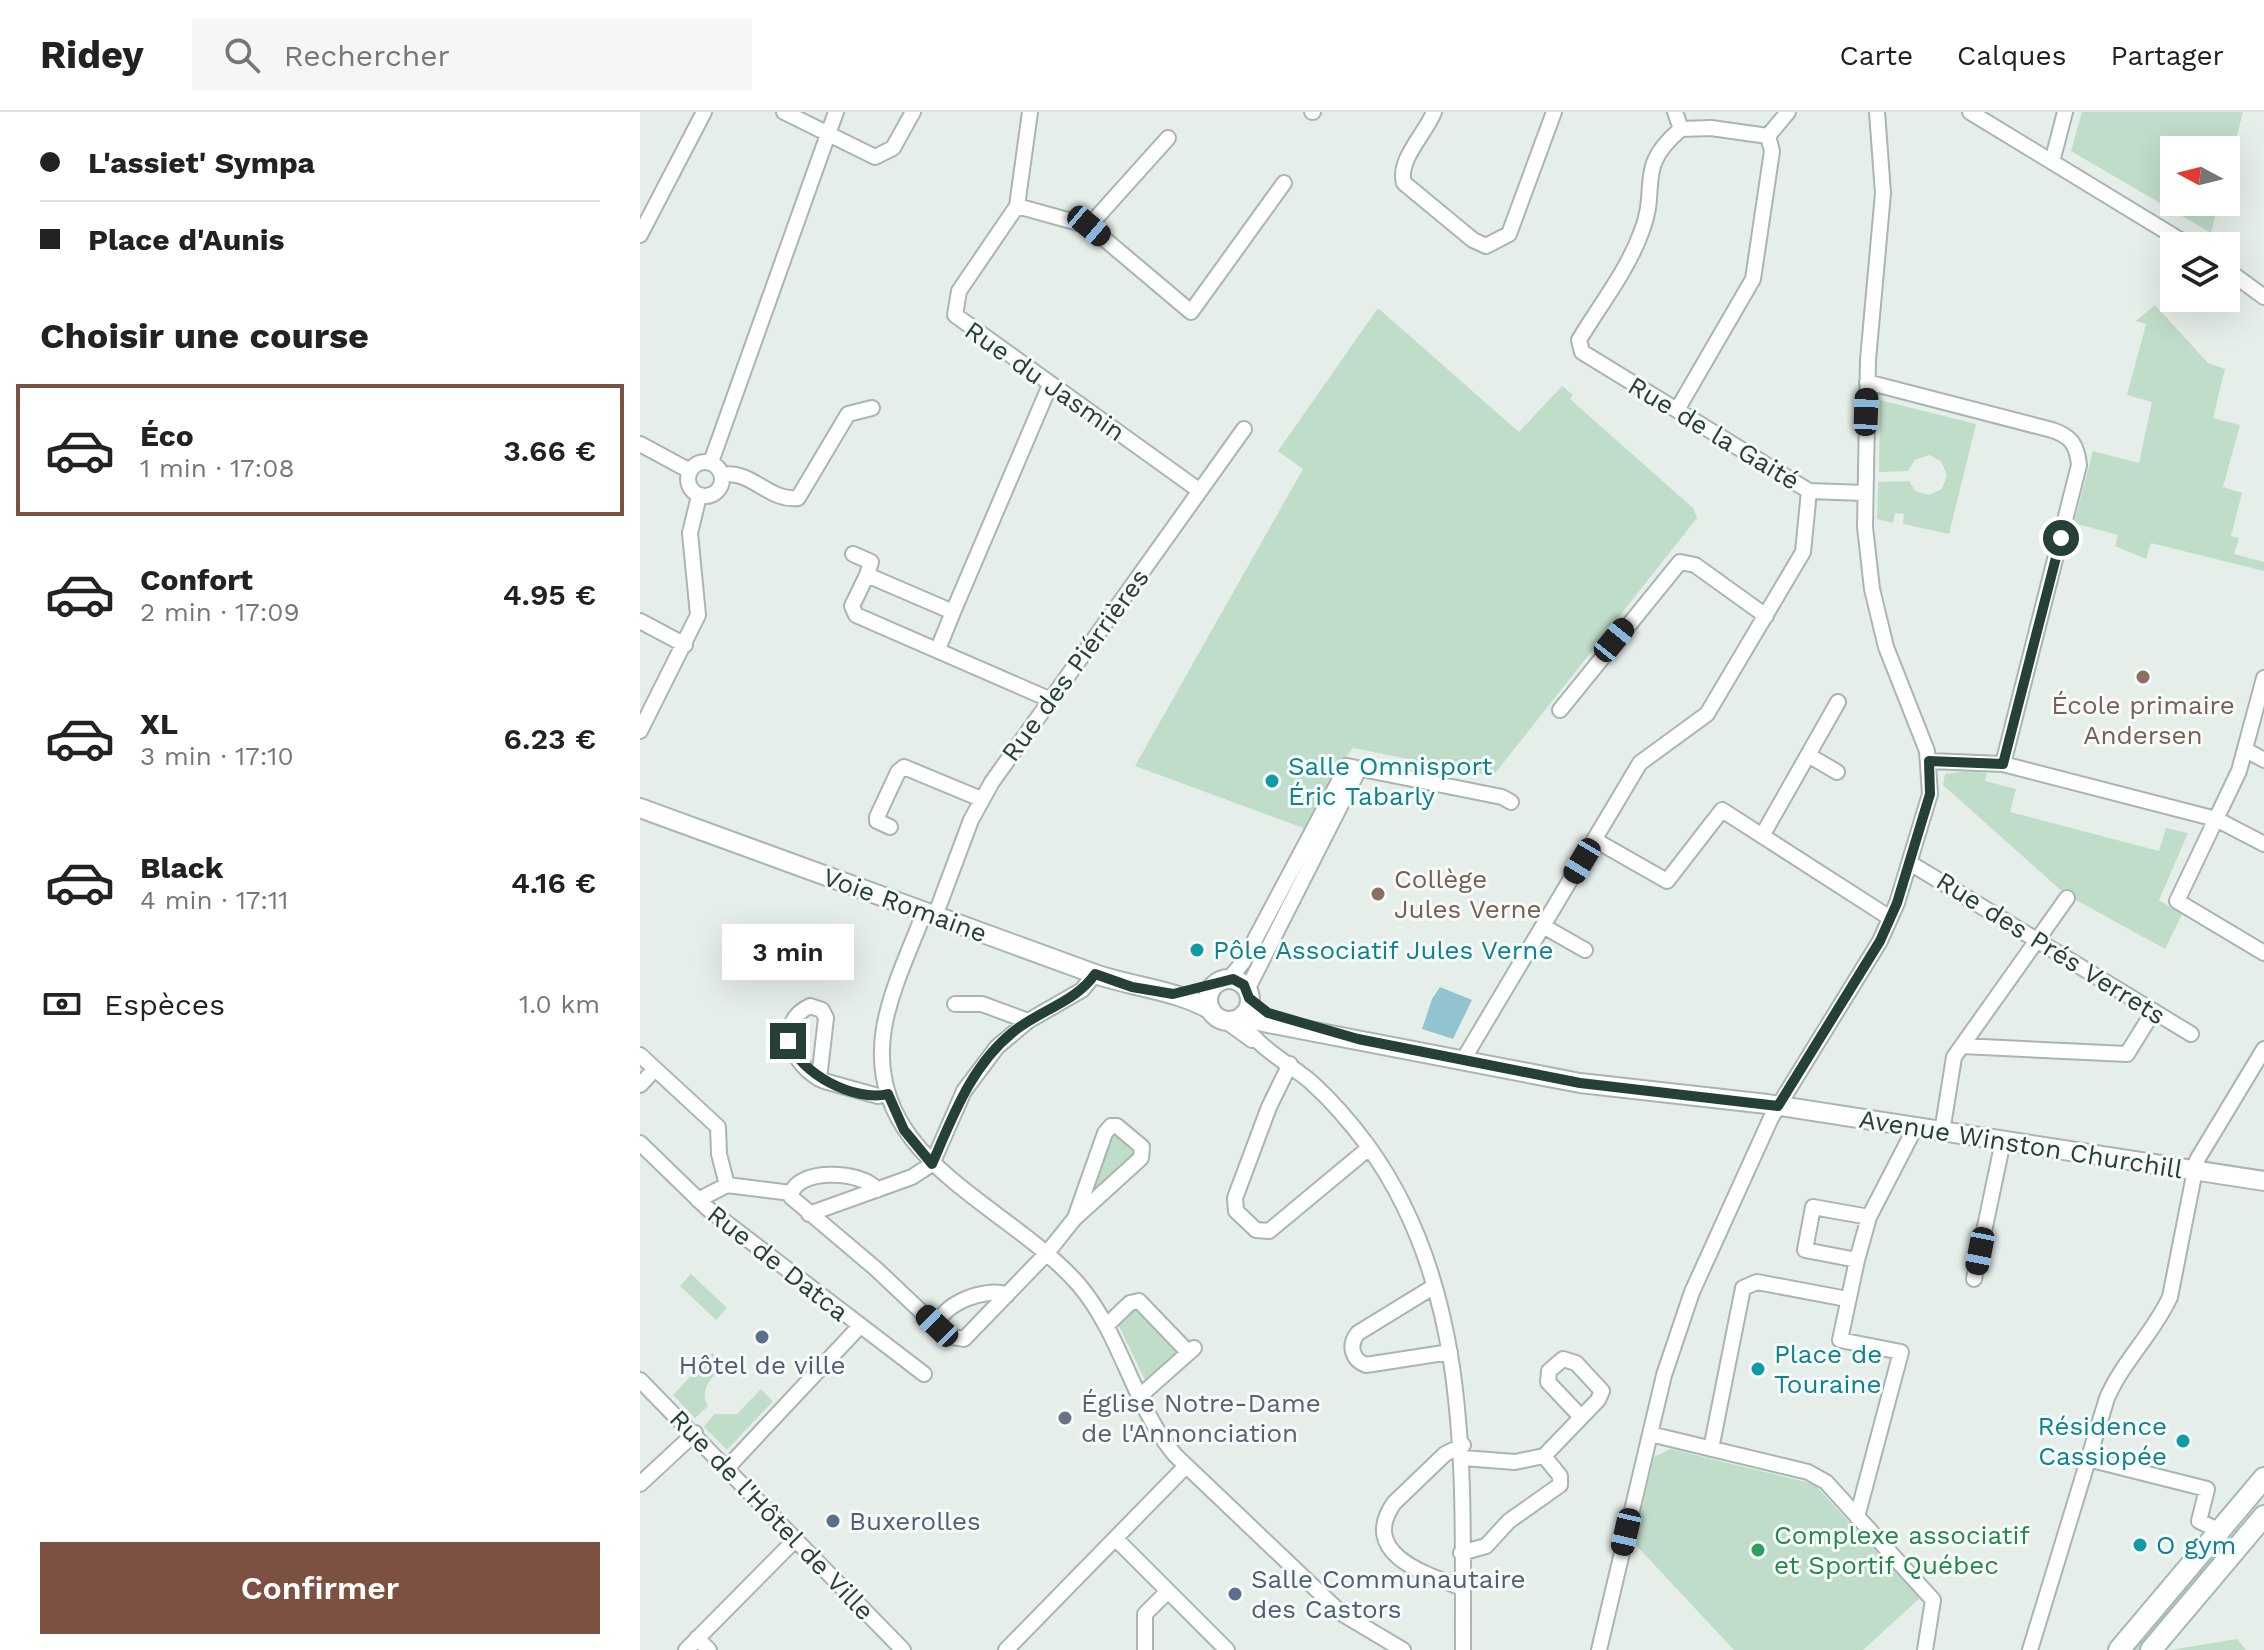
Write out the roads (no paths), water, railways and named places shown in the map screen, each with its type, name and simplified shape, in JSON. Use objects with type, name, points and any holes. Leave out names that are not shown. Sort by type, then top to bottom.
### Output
[{"type":"main road","points":[[2119,1650],[2264,1478]]},
{"type":"main road","points":[[2151,1650],[2264,1516]]},
{"type":"street","points":[[640,235],[704,112]]},
{"type":"street","points":[[784,112],[862,154],[882,156],[893,148],[913,112]]},
{"type":"street","points":[[711,462],[836,112]]},
{"type":"street","points":[[1434,112],[1427,131],[1405,163],[1404,183],[1473,240],[1486,246],[1509,234],[1554,112]]},
{"type":"street","points":[[1675,112],[1681,129],[1711,128],[1768,136]]},
{"type":"street","points":[[1768,136],[1788,112]]},
{"type":"street","points":[[1605,1649],[1650,1434],[1675,1338],[1692,1292],[1755,1147],[1880,941],[1910,863],[1930,794],[1929,761],[1882,633],[1868,561],[1864,493],[1867,382],[1883,193],[1877,112]]},
{"type":"street","points":[[1970,112],[2167,232]]},
{"type":"street","points":[[2052,162],[2065,112]]},
{"type":"street","name":"Rue du Jasmin","points":[[1024,114],[1017,206],[959,291],[954,310],[958,320],[1200,491]]},
{"type":"street","name":"Rue de la Gaité","points":[[1681,129],[1652,162],[1647,213],[1641,235],[1579,342],[1587,358],[1809,491],[1864,493]]},
{"type":"street","points":[[1677,410],[1753,279],[1772,151],[1768,136]]},
{"type":"street","points":[[1089,226],[1168,138]]},
{"type":"street","points":[[1017,206],[1089,226],[1191,312],[1284,183]]},
{"type":"street","points":[[2240,279],[2264,297]]},
{"type":"street","points":[[1867,382],[2052,430],[2069,437],[2076,447],[2079,465],[2003,764]]},
{"type":"street","points":[[938,649],[1050,385]]},
{"type":"street","points":[[722,475],[738,473],[788,499],[802,496],[851,404],[872,408]]},
{"type":"street","name":"Rue des Piérrières","points":[[1244,429],[981,799],[884,1029],[882,1052],[888,1094],[904,1130],[932,1164],[1047,1253],[1080,1287],[1106,1326],[1164,1441],[1186,1466],[1341,1613],[1403,1650]]},
{"type":"street","points":[[640,444],[690,471]]},
{"type":"street","points":[[699,496],[688,483],[690,471],[699,462],[711,462],[722,475]]},
{"type":"street","points":[[699,496],[718,491],[722,475]]},
{"type":"street","points":[[1463,1060],[1645,757],[1703,720],[1806,545],[1809,491]]},
{"type":"street","points":[[640,731],[685,645],[699,608],[690,533],[699,496]]},
{"type":"street","points":[[853,554],[871,562],[852,612],[1051,700]]},
{"type":"street","points":[[1560,710],[1680,562],[1695,565],[1766,616]]},
{"type":"street","points":[[867,575],[953,612]]},
{"type":"street","points":[[640,621],[685,645]]},
{"type":"street","points":[[2264,678],[2246,750],[2177,901],[2264,953]]},
{"type":"street","points":[[1762,836],[1838,702]]},
{"type":"street","points":[[2246,750],[2264,760]]},
{"type":"street","points":[[1808,755],[1837,772]]},
{"type":"street","points":[[1929,761],[2003,764],[2216,819],[2264,844]]},
{"type":"street","points":[[1463,1650],[1460,1587],[1463,1451],[1450,1352],[1433,1287],[1400,1197],[1369,1148],[1327,1098],[1266,1047],[1236,1008],[1208,998],[1243,962],[1343,770],[1350,765],[1511,802]]},
{"type":"street","points":[[890,827],[877,821],[877,817],[898,772],[904,767],[981,799]]},
{"type":"street","points":[[1236,1008],[1351,784],[1360,769],[1365,768]]},
{"type":"street","name":"Voie Romaine","points":[[640,808],[1132,987],[1268,1013],[1358,1039]]},
{"type":"street","points":[[1595,840],[1667,881],[1722,810],[1890,918]]},
{"type":"street","name":"Rue des Prés Verrets","points":[[1910,863],[2191,1034]]},
{"type":"street","points":[[1942,1132],[1954,1057],[2067,898]]},
{"type":"street","points":[[1543,926],[1585,950]]},
{"type":"street","points":[[809,1214],[912,1177],[932,1164],[964,1091],[978,1069],[997,1047],[1028,1021],[1082,990],[1095,974]]},
{"type":"street","name":"Voie Romaine","points":[[1173,994],[1221,982],[1240,982],[1236,1008]]},
{"type":"street","points":[[955,1004],[982,1004],[1028,1021]]},
{"type":"street","points":[[819,1079],[826,1018],[822,1010],[810,1006],[791,1025],[788,1041],[819,1079],[878,1096],[888,1094]]},
{"type":"street","name":"Voie Romaine","points":[[1236,1008],[1288,1027],[1580,1083],[1778,1106]]},
{"type":"street","points":[[1962,1046],[2127,1054],[2153,1012]]},
{"type":"street","points":[[1287,1062],[1277,1044],[1280,1034],[1288,1027]]},
{"type":"street","points":[[2030,1650],[2113,1384],[2161,1317],[2170,1297],[2197,1160],[2264,1049]]},
{"type":"street","points":[[640,1055],[718,1127],[719,1154],[727,1185]]},
{"type":"street","points":[[1287,1062],[1235,1198],[1236,1211],[1256,1230],[1269,1231],[1369,1148]]},
{"type":"street","points":[[640,1085],[655,1069]]},
{"type":"street","name":"Avenue Winston Churchill","points":[[1778,1106],[2264,1181]]},
{"type":"street","points":[[791,1193],[793,1202],[875,1268],[952,1338],[964,1339],[1047,1253],[1075,1218],[1143,1155],[1142,1147],[1121,1127],[1108,1128],[1075,1218]]},
{"type":"street","points":[[1857,1517],[1901,1352],[1840,1340],[1847,1299],[1869,1217],[1915,1128]]},
{"type":"street","points":[[1974,1279],[2003,1141]]},
{"type":"street","name":"Rue de Datca","points":[[640,1143],[698,1200],[924,1374]]},
{"type":"street","points":[[791,1193],[802,1180],[828,1176],[868,1181],[877,1190]]},
{"type":"street","points":[[698,1200],[727,1185],[791,1193]]},
{"type":"street","points":[[1857,1260],[1805,1250],[1813,1207],[1869,1217]]},
{"type":"street","points":[[1711,1449],[1743,1288],[1757,1282],[1847,1299]]},
{"type":"street","points":[[1433,1287],[1358,1333],[1352,1341],[1353,1353],[1366,1365],[1450,1352]]},
{"type":"street","points":[[937,1326],[941,1313],[950,1307],[995,1291],[1007,1295]]},
{"type":"street","points":[[1106,1326],[1130,1303],[1139,1301],[1190,1350],[1167,1375],[1141,1395]]},
{"type":"street","points":[[727,1468],[860,1326]]},
{"type":"street","name":"Rue de l'Hôtel de Ville","points":[[640,1380],[695,1433],[903,1650]]},
{"type":"street","points":[[1460,1587],[1394,1556],[1385,1530],[1388,1511],[1445,1454],[1463,1451],[1515,1462],[1544,1456],[1581,1417]]},
{"type":"street","points":[[640,1484],[695,1433]]},
{"type":"street","points":[[1650,1434],[1817,1475],[1933,1600],[1925,1650]]},
{"type":"street","points":[[1461,1553],[1486,1546],[1519,1513],[1557,1489],[1560,1476],[1544,1456]]},
{"type":"street","points":[[2088,1459],[2207,1489],[2199,1521],[2220,1531]]},
{"type":"street","points":[[1006,1650],[1186,1466]]},
{"type":"street","points":[[686,1650],[796,1539]]},
{"type":"street","points":[[1116,1539],[1227,1650]]},
{"type":"street","points":[[1145,1650],[1145,1614],[1168,1591]]},
{"type":"street","points":[[697,1638],[709,1650]]},
{"type":"water","points":[[1440,987],[1472,1000],[1453,1039],[1422,1029],[1432,999]]},
{"type":"place","name":"École primaire Andersen","points":[[2143,677]]},
{"type":"place","name":"Salle Omnisport Éric Tabarly","points":[[1272,781]]},
{"type":"place","name":"Collège Jules Verne","points":[[1378,894]]},
{"type":"place","name":"Pôle Associatif Jules Verne","points":[[1197,950]]},
{"type":"place","name":"Hôtel de ville","points":[[762,1337]]},
{"type":"place","name":"Place de Touraine","points":[[1758,1369]]},
{"type":"place","name":"Église Notre-Dame de l'Annonciation","points":[[1065,1418]]},
{"type":"place","name":"Résidence Cassiopée","points":[[2183,1441]]},
{"type":"place","name":"Buxerolles","points":[[833,1521]]},
{"type":"place","name":"O gym","points":[[2140,1545]]},
{"type":"place","name":"Complexe associatif et Sportif Québec","points":[[1758,1550]]},
{"type":"place","name":"Salle Communautaire des Castors","points":[[1235,1594]]}]
